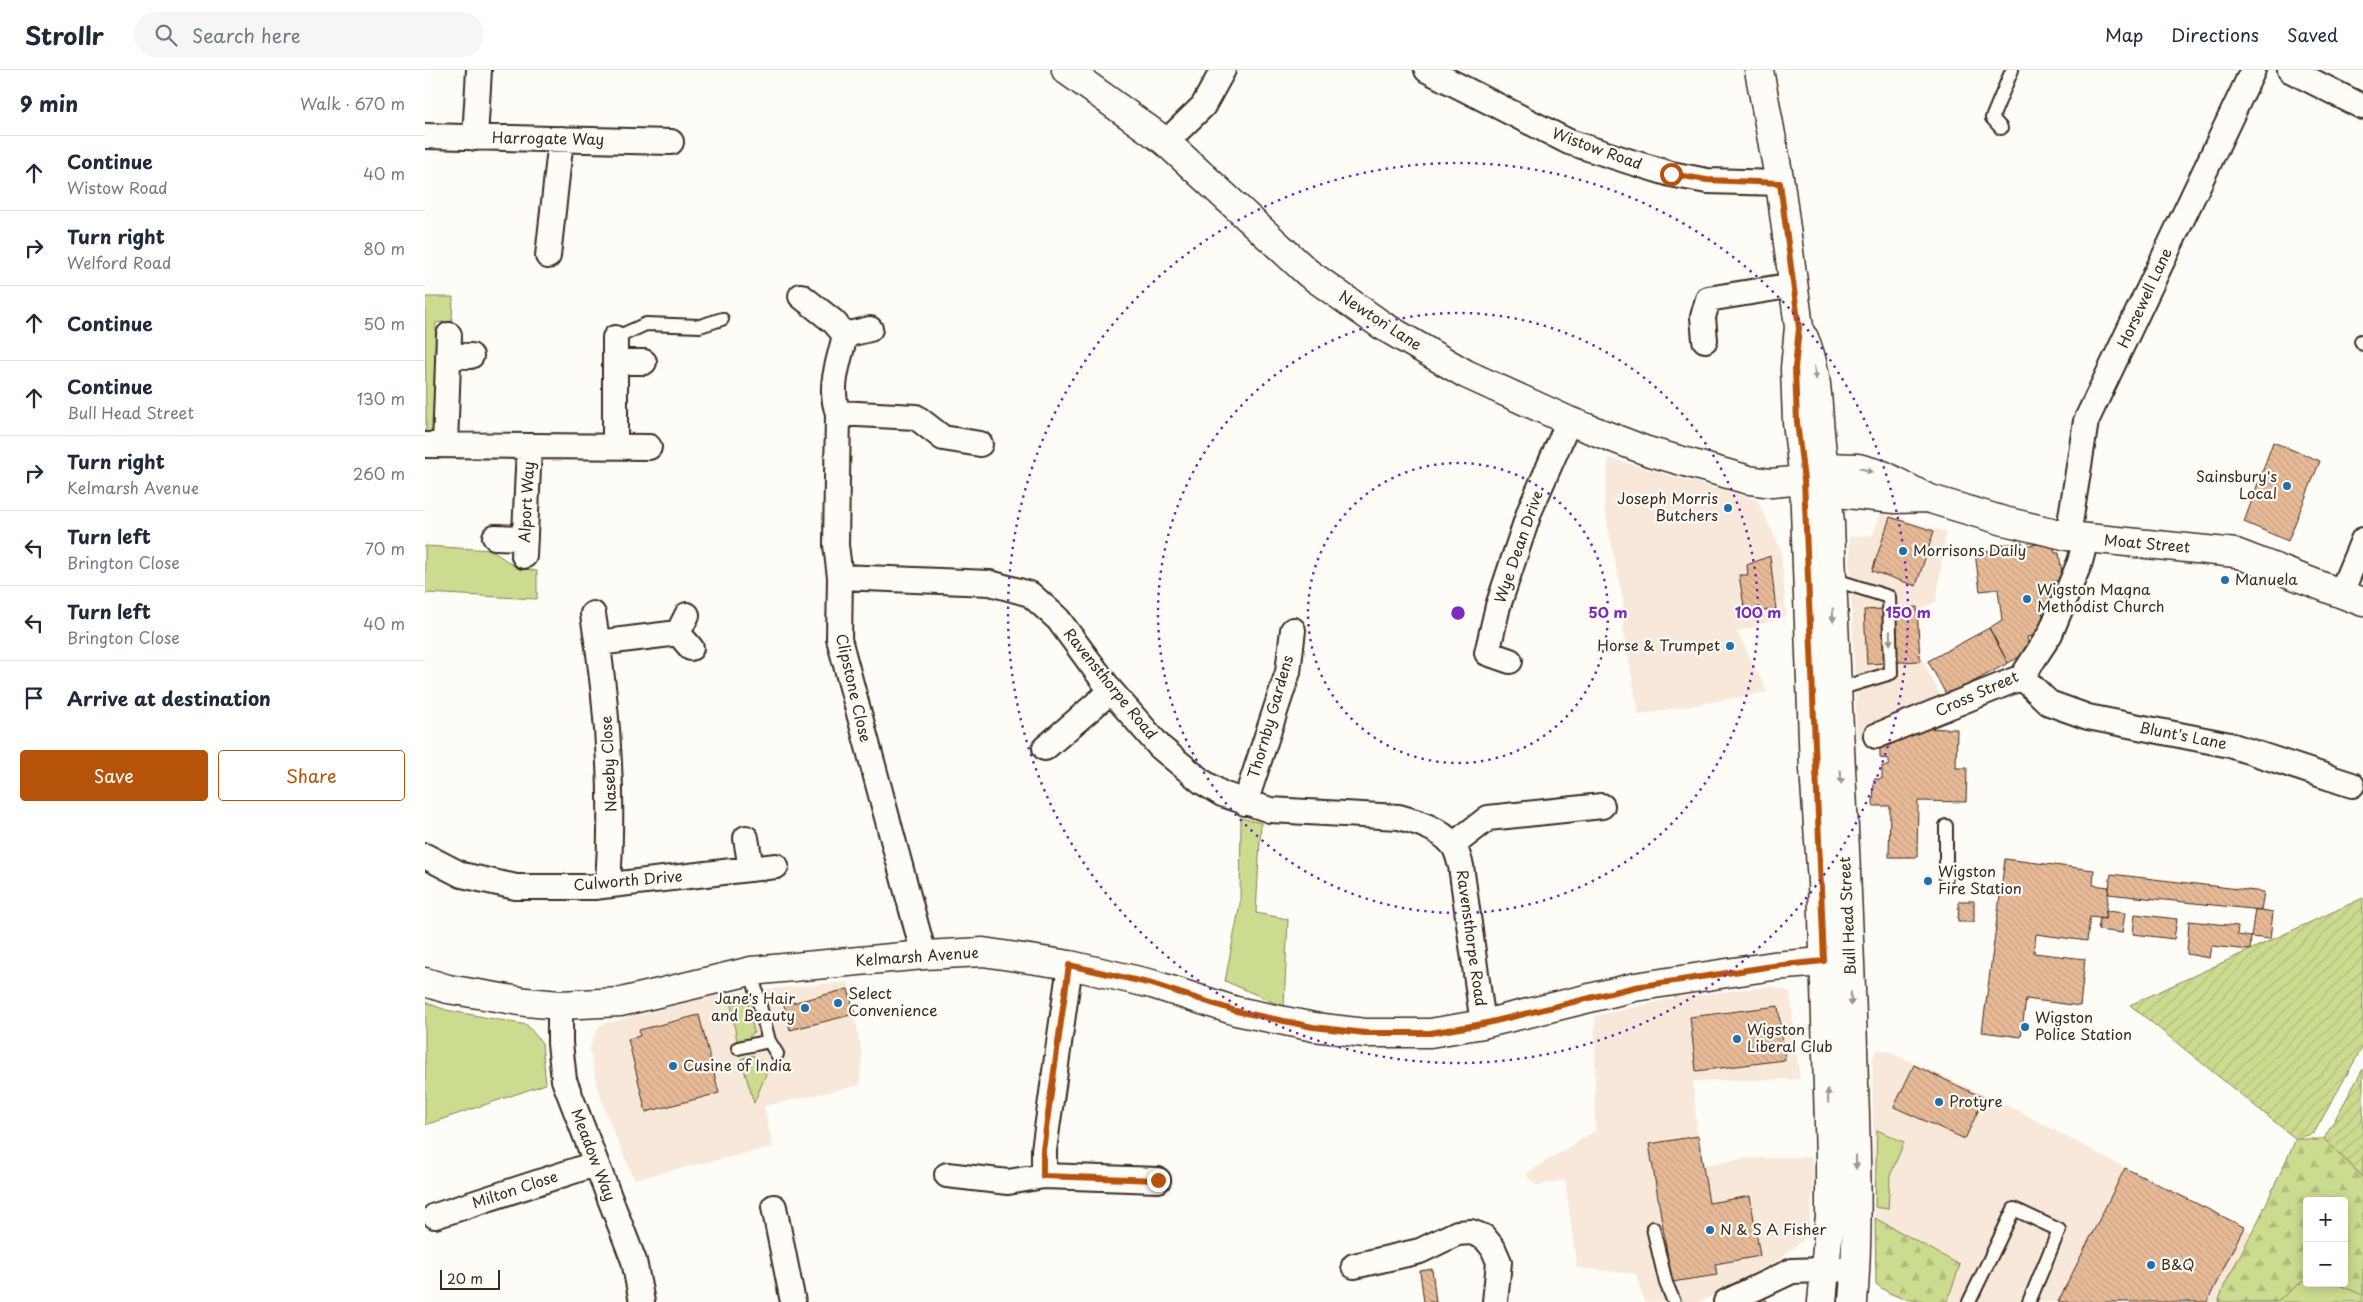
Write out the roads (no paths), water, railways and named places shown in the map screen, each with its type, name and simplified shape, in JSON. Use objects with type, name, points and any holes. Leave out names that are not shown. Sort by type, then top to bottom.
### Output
[{"type":"main road","name":"Newton Lane","points":[[1066,70],[1166,142],[1308,273],[1383,326],[1466,374],[1569,421],[1647,451],[1749,480],[1771,484],[1819,470]]},
{"type":"main road","points":[[1759,70],[1780,183],[1799,328],[1795,368],[1797,422],[1819,470]]},
{"type":"main road","points":[[1799,328],[1812,357],[1820,414],[1819,470]]},
{"type":"main road","name":"Moat Street","points":[[1819,470],[1858,468],[1883,475],[1927,498],[2004,521],[2077,537],[2237,552],[2352,598]]},
{"type":"main road","name":"Bull Head Street","points":[[1819,470],[1831,531],[1832,579],[1820,696]]},
{"type":"main road","name":"Bull Head Street","points":[[1819,470],[1807,565],[1820,696],[1834,881],[1837,961],[1856,1158],[1856,1269],[1853,1302]]},
{"type":"main road","name":"Kelmarsh Avenue","points":[[425,982],[448,989],[507,999],[560,1005],[621,1002],[751,971],[924,955],[983,952],[1069,965],[1152,984],[1236,1011],[1313,1027],[1365,1033],[1430,1033],[1483,1024],[1635,987],[1773,966],[1837,961]]},
{"type":"main road","name":"Bull Head Street","points":[[1822,1302],[1829,1215],[1837,961]]},
{"type":"street","points":[[475,138],[479,70]]},
{"type":"street","name":"Wistow Road","points":[[1427,70],[1569,142],[1631,162],[1671,174],[1707,180],[1780,183]]},
{"type":"street","name":"Horsewell Lane","points":[[2077,537],[2086,421],[2252,70]]},
{"type":"street","points":[[2289,70],[2363,107]]},
{"type":"street","points":[[1166,142],[1203,106],[1226,71]]},
{"type":"street","name":"Harrogate Way","points":[[425,136],[671,142]]},
{"type":"street","points":[[548,256],[561,139]]},
{"type":"street","points":[[1705,340],[1703,317],[1708,299],[1794,285]]},
{"type":"street","points":[[801,296],[834,322],[845,335],[870,329]]},
{"type":"street","name":"Clipstone Close","points":[[845,335],[834,385],[833,399],[839,413],[837,545],[840,576],[839,639],[924,955]]},
{"type":"street","points":[[615,338],[615,446]]},
{"type":"street","points":[[435,445],[456,348]]},
{"type":"street","points":[[615,362],[644,362]]},
{"type":"street","points":[[839,413],[916,418],[943,438],[980,444]]},
{"type":"street","name":"Wye Dean Drive","points":[[1510,661],[1487,653],[1498,606],[1530,510],[1569,421]]},
{"type":"street","name":"Alport Way","points":[[435,445],[649,447]]},
{"type":"street","name":"Alport Way","points":[[495,536],[525,547],[529,447]]},
{"type":"street","name":"Cross Street","points":[[1876,736],[2022,677],[2050,634],[2080,562],[2077,537]]},
{"type":"street","points":[[2352,598],[2363,540]]},
{"type":"street","name":"Ravensthorpe Road","points":[[840,576],[990,583],[1030,594],[1058,618],[1111,690],[1160,747],[1201,781],[1222,794],[1269,810],[1399,817],[1419,822],[1453,844],[1461,866],[1483,1024]]},
{"type":"street","name":"Naseby Close","points":[[593,614],[598,643],[610,762],[612,826],[608,885]]},
{"type":"street","name":"Thornby Gardens","points":[[1245,803],[1288,672],[1293,630]]},
{"type":"street","points":[[598,643],[685,632]]},
{"type":"street","name":"Blunt's Lane","points":[[2022,677],[2049,703],[2088,717],[2230,745],[2352,785]]},
{"type":"street","points":[[1045,748],[1111,690]]},
{"type":"street","points":[[1453,844],[1487,818],[1602,806]]},
{"type":"street","points":[[746,838],[751,869]]},
{"type":"street","name":"Culworth Drive","points":[[425,856],[462,875],[516,887],[608,885],[776,866]]},
{"type":"street","points":[[1043,1176],[1043,1150],[1069,965]]},
{"type":"street","name":"Meadow Way","points":[[560,1005],[560,1043],[564,1080],[634,1261],[642,1302]]},
{"type":"street","name":"Milton Close","points":[[435,1216],[595,1164]]},
{"type":"street","points":[[947,1175],[1008,1182],[1043,1176],[1158,1180]]},
{"type":"street","points":[[774,1207],[793,1302]]},
{"type":"street","points":[[1354,1266],[1419,1251],[1457,1233],[1471,1232],[1484,1237],[1493,1248],[1499,1262],[1495,1302]]},
{"type":"street","points":[[1726,1302],[1792,1271],[1856,1269]]},
{"type":"lane","points":[[2001,128],[1993,118],[2012,70]]},
{"type":"lane","points":[[615,338],[646,324],[700,326],[722,319]]},
{"type":"lane","points":[[1820,696],[1891,672],[1889,596],[1832,579]]},
{"type":"lane","points":[[1946,826],[1946,878]]},
{"type":"lane","points":[[751,971],[769,1041],[777,1054]]},
{"type":"lane","points":[[738,1048],[769,1041]]},
{"type":"lane","points":[[1969,1302],[2014,1209],[2059,1230],[2029,1302]]},
{"type":"lane","points":[[1653,1228],[1666,1283],[1674,1302]]},
{"type":"place","name":"Sainsbury's Local","points":[[2287,486]]},
{"type":"place","name":"Joseph Morris Butchers","points":[[1728,508]]},
{"type":"place","name":"Morrisons Daily","points":[[1903,551]]},
{"type":"place","name":"Manuela","points":[[2225,580]]},
{"type":"place","name":"Wigston Magna Methodist Church","points":[[2027,599]]},
{"type":"place","name":"Horse & Trumpet","points":[[1730,646]]},
{"type":"place","name":"Wigston Fire Station","points":[[1928,881]]},
{"type":"place","name":"Select Convenience","points":[[838,1003]]},
{"type":"place","name":"Jane's Hair and Beauty","points":[[805,1008]]},
{"type":"place","name":"Wigston Police Station","points":[[2025,1027]]},
{"type":"place","name":"Wigston Liberal Club","points":[[1737,1039]]},
{"type":"place","name":"Cusine of India","points":[[673,1066]]},
{"type":"place","name":"Protyre","points":[[1939,1102]]},
{"type":"place","name":"N & S A Fisher","points":[[1710,1230]]},
{"type":"place","name":"B&Q","points":[[2151,1265]]}]
